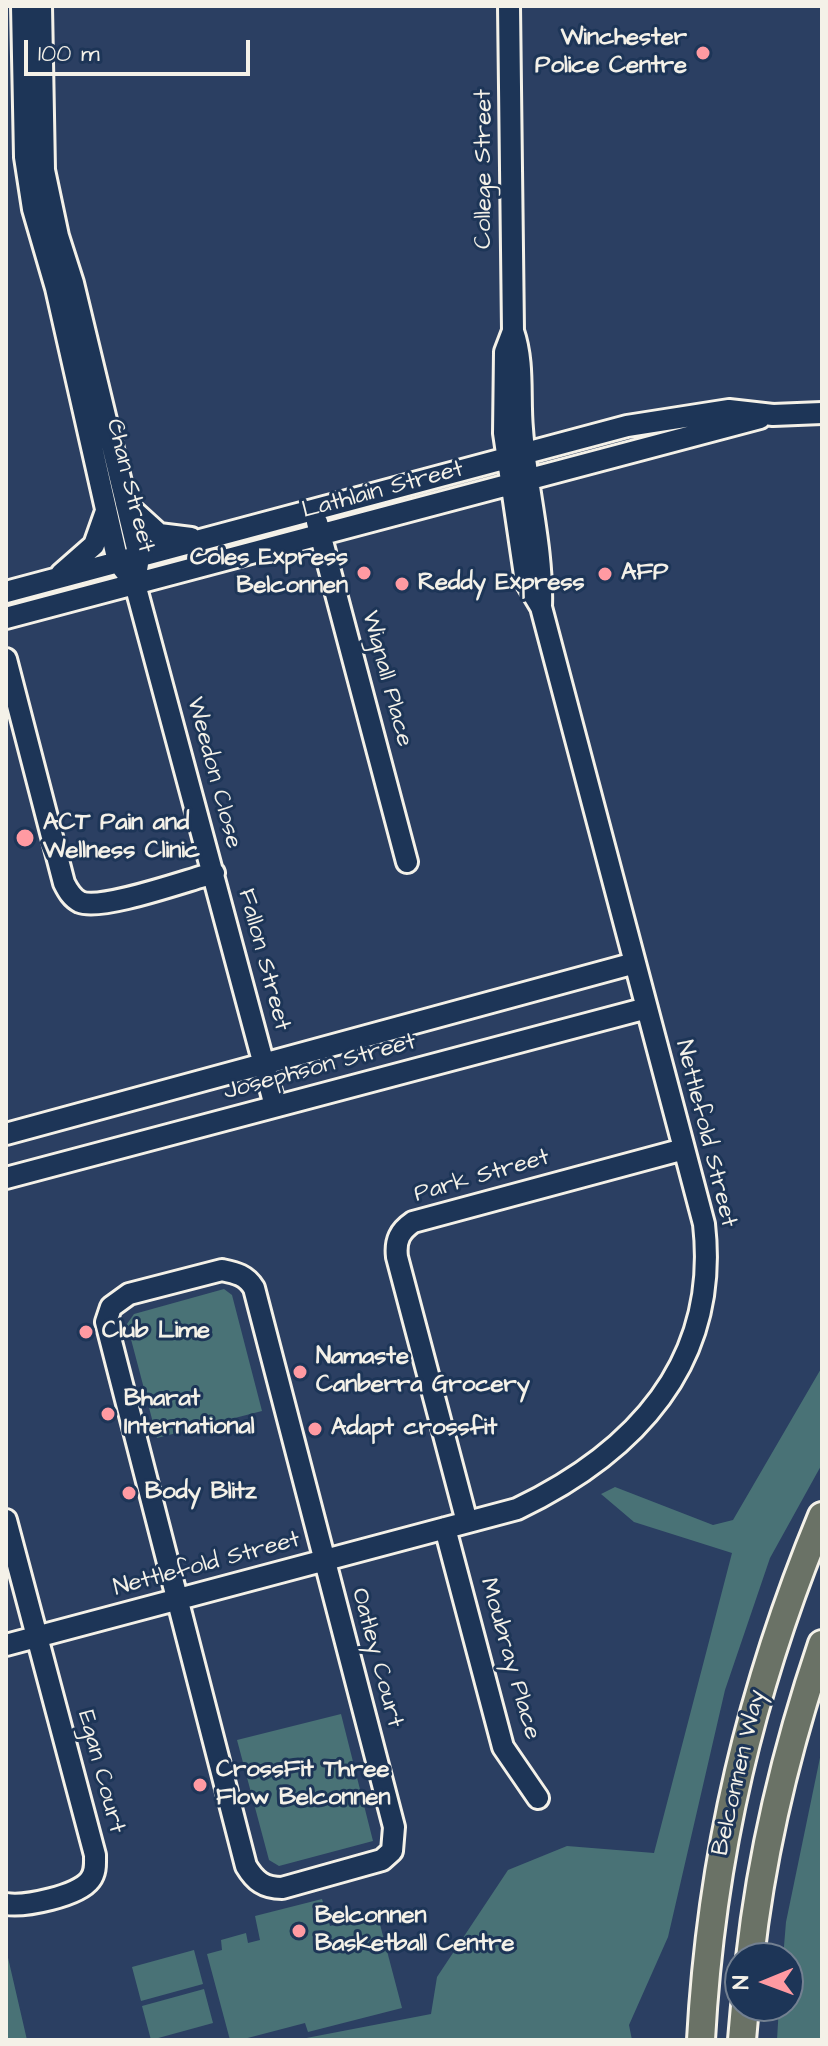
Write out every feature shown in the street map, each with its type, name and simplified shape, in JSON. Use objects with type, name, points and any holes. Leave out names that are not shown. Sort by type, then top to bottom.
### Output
[{"type":"main road","name":"Belconnen Way","points":[[701,2040],[709,1931],[731,1798],[766,1668],[822,1516]]},
{"type":"main road","name":"Belconnen Way","points":[[752,1942],[758,1886],[773,1811],[792,1735],[822,1644]]},
{"type":"street","name":"Chan Street","points":[[22,6],[25,157],[33,209],[116,507],[139,557],[135,584]]},
{"type":"street","name":"Chan Street","points":[[41,6],[44,170],[58,236],[73,283],[116,507],[118,562],[135,584]]},
{"type":"street","name":"College Street","points":[[509,6],[513,331],[520,351],[516,456]]},
{"type":"street","name":"Lathlain Street","points":[[6,592],[627,426],[729,410],[773,415],[822,413]]},
{"type":"street","name":"Lathlain Street","points":[[6,618],[773,415]]},
{"type":"street","name":"Nettlefold Street","points":[[6,1645],[517,1509],[585,1471],[636,1428],[673,1378],[691,1341],[705,1283],[704,1224],[541,607],[542,579],[519,482],[516,456]]},
{"type":"street","points":[[55,579],[94,545],[116,507],[159,534],[203,539]]},
{"type":"street","name":"Wignall Place","points":[[314,510],[407,862]]},
{"type":"street","name":"Weedon Close","points":[[6,659],[64,883],[70,893],[78,901],[103,904],[214,873],[135,584]]},
{"type":"street","name":"Fallon Street","points":[[214,873],[275,1106]]},
{"type":"street","name":"Josephson Street","points":[[6,1134],[635,963]]},
{"type":"street","name":"Josephson Street","points":[[6,1178],[647,1008]]},
{"type":"street","name":"Park Street","points":[[467,1522],[397,1257],[398,1237],[413,1222],[684,1149]]},
{"type":"street","name":"Oatley Court","points":[[222,1270],[238,1273],[249,1281],[261,1318],[393,1826],[392,1851],[388,1856],[373,1864],[282,1888],[266,1887],[254,1879],[246,1866],[177,1600],[106,1322],[111,1307],[129,1294],[222,1270]]},
{"type":"street","points":[[6,1520],[37,1637]]},
{"type":"street","name":"Moubray Place","points":[[445,1528],[503,1747],[538,1798]]},
{"type":"street","name":"Egan Court","points":[[6,1904],[19,1906],[73,1892],[91,1879],[95,1870],[95,1855],[37,1637]]},
{"type":"green space","points":[[224,1289],[232,1295],[262,1411],[157,1438],[127,1324],[134,1314]]},
{"type":"green space","points":[[822,1367],[822,1464],[770,1558],[725,1690],[668,1937],[629,2025],[632,2040],[296,2040],[431,2014],[437,1977],[508,1870],[567,1846],[654,1853],[732,1553],[634,1522],[601,1494],[615,1487],[713,1525],[733,1520]]},
{"type":"green space","points":[[341,1714],[373,1841],[279,1866],[269,1860],[237,1740]]},
{"type":"green space","points":[[822,1748],[822,2040],[777,2040],[778,2022],[804,2022],[804,1942],[784,1942]]},
{"type":"green space","points":[[322,1899],[330,1926],[377,1913],[402,2008],[308,2032],[305,2023],[230,2040],[207,1954],[222,1950],[221,1940],[246,1933],[248,1943],[260,1940],[255,1916]]},
{"type":"green space","points":[[6,1949],[27,2040],[6,2040]]},
{"type":"green space","points":[[194,1950],[203,1984],[141,2001],[132,1967]]},
{"type":"green space","points":[[204,1989],[213,2023],[151,2040],[142,2006]]},
{"type":"place","name":"Winchester Police Centre","points":[[703,53]]},
{"type":"place","name":"Coles Express Belconnen","points":[[364,573]]},
{"type":"place","name":"AFP","points":[[605,574]]},
{"type":"place","name":"Reddy Express","points":[[402,584]]},
{"type":"place","name":"ACT Pain and Wellness Clinic","points":[[25,838]]},
{"type":"place","name":"Club Lime","points":[[86,1332]]},
{"type":"place","name":"Namaste Canberra Grocery","points":[[300,1372]]},
{"type":"place","name":"Bharat International","points":[[108,1414]]},
{"type":"place","name":"Adapt crossfit","points":[[315,1429]]},
{"type":"place","name":"Body Blitz","points":[[129,1493]]},
{"type":"place","name":"CrossFit Three Flow Belconnen","points":[[200,1785]]},
{"type":"place","name":"Belconnen Basketball Centre","points":[[299,1931]]}]
